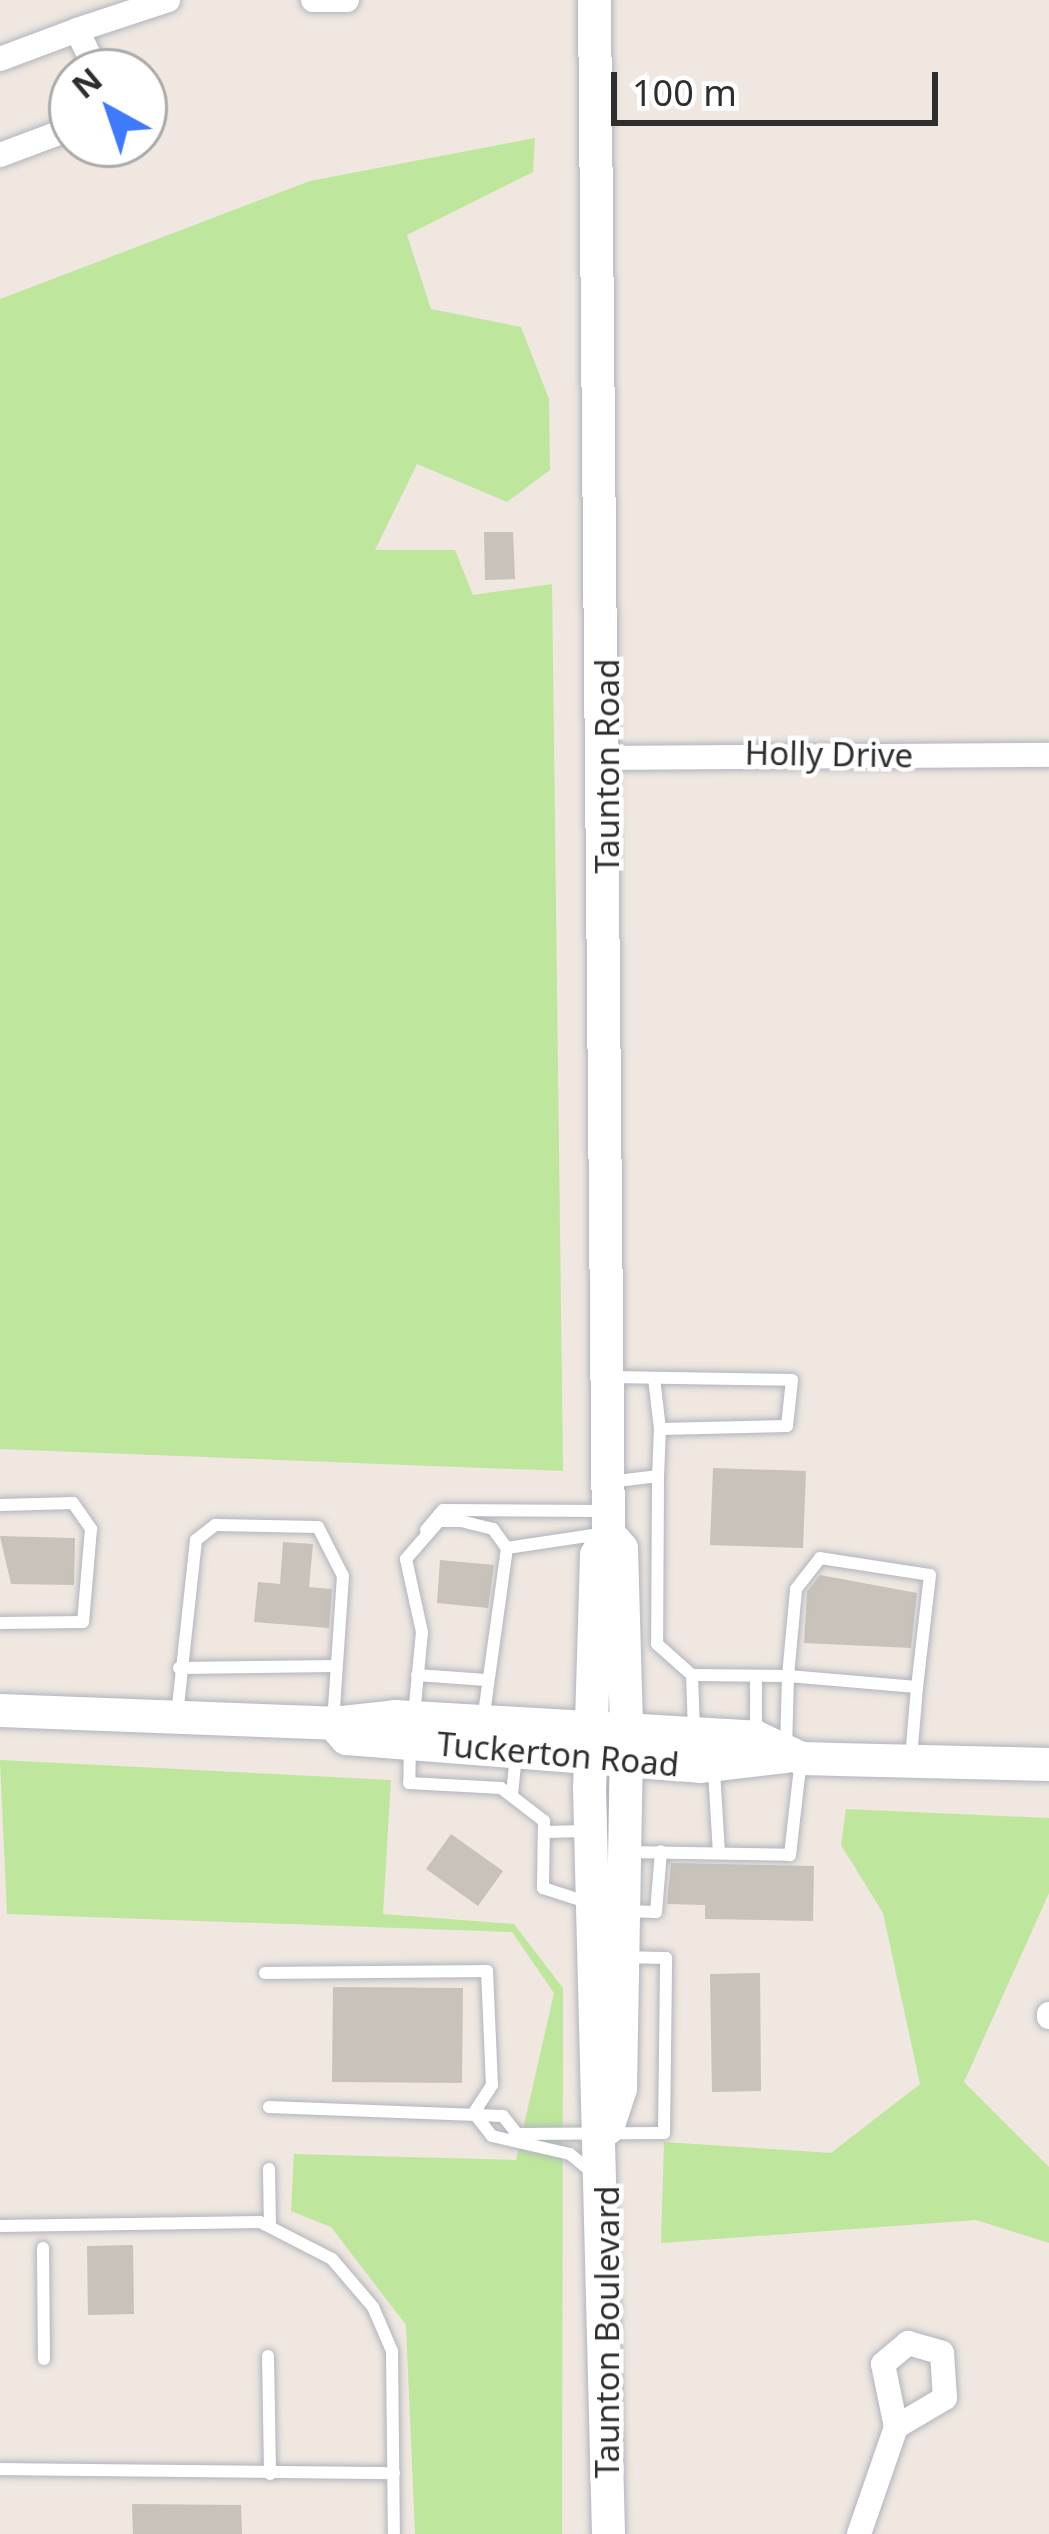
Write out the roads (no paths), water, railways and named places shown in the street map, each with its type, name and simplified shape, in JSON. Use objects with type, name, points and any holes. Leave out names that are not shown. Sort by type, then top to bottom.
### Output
[{"type":"main road","name":"Taunton Road","points":[[593,0],[609,758],[608,1509],[641,1646],[625,1743]]},
{"type":"main road","name":"Taunton Road","points":[[590,1741],[596,1555],[608,1509]]},
{"type":"main road","name":"Tuckerton Road","points":[[0,1711],[333,1724],[412,1730],[517,1748],[590,1741]]},
{"type":"main road","name":"Tuckerton Road","points":[[412,1730],[483,1721],[625,1743],[714,1766],[794,1757],[1049,1764]]},
{"type":"main road","name":"Tuckerton Road","points":[[625,1743],[694,1733],[756,1737],[794,1757]]},
{"type":"main road","name":"Taunton Boulevard","points":[[590,1741],[591,1831],[620,1958],[620,2088],[606,2130]]},
{"type":"main road","name":"Taunton Boulevard","points":[[608,2534],[606,2130],[594,2084],[606,1908],[620,1852],[625,1743]]},
{"type":"street","points":[[0,58],[168,0]]},
{"type":"street","points":[[313,0],[346,0]]},
{"type":"street","points":[[77,30],[86,48]]},
{"type":"street","points":[[0,154],[48,137]]},
{"type":"street","name":"Holly Drive","points":[[609,758],[1049,755]]},
{"type":"street","points":[[859,2534],[896,2427]]},
{"type":"lane","points":[[608,1377],[792,1380],[787,1426],[660,1429]]},
{"type":"lane","points":[[654,1378],[660,1429],[660,1575],[641,1646],[692,1675],[788,1676],[917,1687]]},
{"type":"lane","points":[[507,1548],[608,1509],[658,1476]]},
{"type":"lane","points":[[0,1505],[54,1501],[86,1513],[83,1622],[0,1623]]},
{"type":"lane","points":[[608,1509],[443,1510],[426,1530],[406,1572],[422,1632],[409,1783],[512,1795],[544,1832],[543,1888],[606,1908],[656,1912],[661,1851]]},
{"type":"lane","points":[[426,1530],[461,1521],[493,1529],[507,1548],[503,1631],[486,1680],[483,1721]]},
{"type":"lane","points":[[176,1720],[186,1574],[196,1540],[214,1525],[318,1527],[343,1576],[333,1724]]},
{"type":"lane","points":[[620,1852],[790,1855],[794,1757],[788,1676],[803,1569],[820,1558],[921,1566],[930,1575],[911,1760]]},
{"type":"lane","points":[[623,1579],[660,1575]]},
{"type":"lane","points":[[179,1668],[335,1666]]},
{"type":"lane","points":[[417,1675],[486,1680]]},
{"type":"lane","points":[[692,1675],[694,1733]]},
{"type":"lane","points":[[756,1676],[756,1737]]},
{"type":"lane","points":[[512,1795],[517,1748]]},
{"type":"lane","points":[[714,1766],[719,1852]]},
{"type":"lane","points":[[544,1832],[591,1831]]},
{"type":"lane","points":[[269,2107],[502,2116],[517,2134],[664,2133],[666,1958],[620,1958]]},
{"type":"lane","points":[[265,1973],[487,1971],[492,2085],[474,2113]]},
{"type":"lane","points":[[474,2113],[492,2136],[570,2154],[606,2185]]},
{"type":"lane","points":[[269,2169],[270,2225]]},
{"type":"lane","points":[[0,2226],[270,2225],[332,2258],[381,2321],[392,2351],[394,2534]]},
{"type":"lane","points":[[43,2248],[44,2359]]},
{"type":"lane","points":[[268,2356],[270,2474]]},
{"type":"lane","points":[[0,2469],[394,2473]]}]
